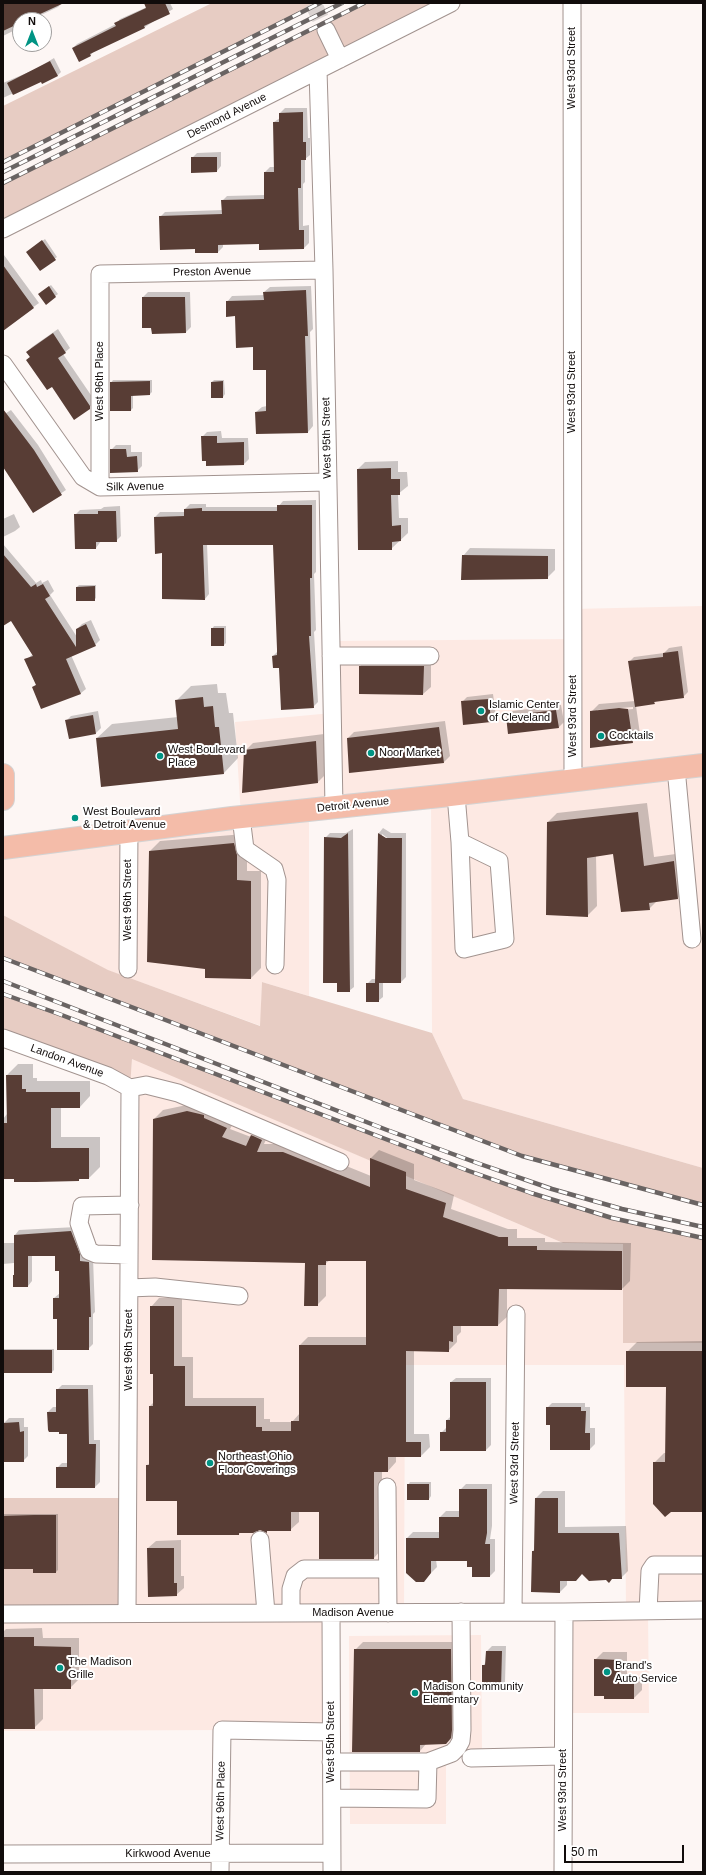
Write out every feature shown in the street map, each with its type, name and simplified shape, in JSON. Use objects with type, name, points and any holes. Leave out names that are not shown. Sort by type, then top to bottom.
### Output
[{"type":"main road","name":"Detroit Avenue","points":[[3,848],[241,817],[456,795],[703,765]]},
{"type":"main road","points":[[3,775],[3,799]]},
{"type":"street","name":"Desmond Avenue","points":[[3,229],[451,3]]},
{"type":"street","name":"West 93rd Street","points":[[572,3],[573,781]]},
{"type":"street","points":[[326,30],[340,59]]},
{"type":"street","name":"West 95th Street","points":[[318,70],[324,270],[334,807]]},
{"type":"street","name":"Preston Avenue","points":[[100,274],[324,270]]},
{"type":"street","name":"West 96th Place","points":[[100,274],[100,488]]},
{"type":"street","name":"Silk Avenue","points":[[3,364],[83,477],[100,488],[328,482]]},
{"type":"street","points":[[331,656],[430,656]]},
{"type":"street","points":[[676,768],[692,938]]},
{"type":"street","points":[[456,795],[461,857],[464,949],[505,939],[499,861],[460,842]]},
{"type":"street","points":[[241,817],[245,849],[274,869],[277,880],[275,965]]},
{"type":"street","name":"West 96th Street","points":[[128,831],[128,969]]},
{"type":"street","name":"Landon Avenue","points":[[3,1038],[108,1076],[130,1088]]},
{"type":"street","points":[[130,1088],[146,1085],[178,1093],[340,1162]]},
{"type":"street","name":"West 96th Street","points":[[127,1613],[130,1088]]},
{"type":"street","points":[[129,1255],[96,1254],[89,1252],[79,1223],[82,1206],[130,1205]]},
{"type":"street","points":[[129,1288],[155,1287],[239,1296]]},
{"type":"street","name":"West 93rd Street","points":[[513,1612],[516,1314]]},
{"type":"street","points":[[387,1487],[388,1613]]},
{"type":"street","points":[[260,1540],[266,1613]]},
{"type":"street","points":[[648,1611],[650,1571],[654,1565],[703,1565]]},
{"type":"street","points":[[291,1613],[291,1589],[295,1576],[304,1569],[387,1569]]},
{"type":"street","name":"Madison Avenue","points":[[3,1614],[564,1612],[703,1610]]},
{"type":"street","points":[[331,1762],[428,1762],[452,1753],[458,1748],[461,1741],[461,1612]]},
{"type":"street","name":"West 93rd Street","points":[[563,1872],[564,1612]]},
{"type":"street","name":"West 95th Street","points":[[331,1613],[332,1872]]},
{"type":"street","name":"West 96th Place","points":[[220,1872],[222,1730],[331,1732]]},
{"type":"street","points":[[471,1758],[563,1756]]},
{"type":"street","points":[[332,1798],[427,1799],[428,1762]]},
{"type":"street","name":"Kirkwood Avenue","points":[[3,1854],[332,1853]]},
{"type":"shaded area","points":[[212,3],[320,3],[3,162],[3,106]]},
{"type":"shaded area","points":[[364,3],[451,3],[3,229],[3,183]]},
{"type":"shaded area","points":[[703,606],[703,1168],[463,1099],[432,1033],[431,797],[309,810],[309,996],[262,982],[261,1026],[107,970],[3,915],[3,848],[241,817],[235,722],[332,713],[331,641],[572,639],[573,609]]},
{"type":"shaded area","points":[[3,915],[108,970],[260,1026],[262,982],[432,1033],[463,1099],[703,1168],[703,1205],[522,1156],[3,958]]},
{"type":"shaded area","points":[[3,994],[469,1171],[531,1193],[612,1218],[703,1238],[703,1343],[623,1343],[623,1244],[563,1243],[132,1059],[130,1088],[3,1038]]},
{"type":"shaded area","points":[[132,1058],[563,1243],[623,1244],[624,1343],[703,1343],[703,1610],[648,1611],[649,1713],[564,1713],[564,1612],[626,1611],[624,1365],[405,1365],[404,1613],[331,1613],[331,1732],[222,1730],[3,1731],[3,1614],[127,1613],[130,1088]]},
{"type":"shaded area","points":[[3,1498],[128,1498],[127,1613],[3,1614]]},
{"type":"shaded area","name":"Madison Community Elementary","points":[[481,1635],[482,1750],[448,1751],[446,1756],[446,1824],[350,1824],[349,1636]]},
{"type":"building","points":[[3,3],[64,3],[44,12],[12,12],[12,27],[3,31]]},
{"type":"building","points":[[144,3],[165,3],[170,14],[144,26],[145,28],[90,54],[91,56],[79,62],[72,48],[116,26],[114,23],[146,8]]},
{"type":"building","points":[[50,61],[58,76],[13,95],[7,83]]},
{"type":"building","points":[[303,112],[303,142],[306,142],[306,160],[301,160],[301,188],[298,188],[299,230],[304,230],[304,249],[259,250],[259,244],[218,245],[218,253],[195,253],[195,249],[160,250],[159,216],[222,214],[221,200],[264,199],[264,172],[274,172],[273,122],[279,122],[279,113]]},
{"type":"building","points":[[191,157],[217,157],[217,172],[191,173]]},
{"type":"building","points":[[42,240],[56,260],[40,271],[26,252]]},
{"type":"building","points":[[3,265],[34,308],[3,331]]},
{"type":"building","points":[[49,286],[56,297],[46,305],[38,294]]},
{"type":"building","points":[[306,290],[308,336],[305,336],[308,433],[256,434],[255,412],[266,411],[266,370],[253,370],[253,347],[236,348],[235,316],[226,317],[226,301],[264,300],[263,292]]},
{"type":"building","points":[[142,297],[185,297],[186,333],[152,334],[151,328],[142,328]]},
{"type":"building","points":[[53,333],[66,353],[58,358],[90,406],[90,409],[74,420],[52,387],[47,390],[26,360],[30,357],[26,352]]},
{"type":"building","points":[[150,381],[150,395],[131,396],[131,411],[110,411],[110,382]]},
{"type":"building","points":[[223,381],[223,398],[211,398],[211,382]]},
{"type":"building","points":[[3,409],[34,450],[62,495],[33,513],[3,467]]},
{"type":"building","points":[[201,436],[217,436],[217,443],[244,442],[244,465],[206,466],[206,461],[202,461]]},
{"type":"building","points":[[110,449],[126,449],[127,457],[137,456],[138,472],[110,473]]},
{"type":"building","points":[[391,468],[391,479],[400,479],[400,495],[391,495],[392,526],[401,525],[401,541],[392,542],[392,550],[358,550],[357,469]]},
{"type":"building","points":[[277,505],[312,505],[312,578],[310,578],[311,636],[309,636],[314,708],[281,710],[279,668],[273,668],[272,656],[277,655],[273,545],[203,545],[205,600],[162,599],[162,553],[155,554],[154,517],[184,516],[184,509],[202,508],[202,511],[277,511]]},
{"type":"building","points":[[98,511],[116,511],[117,542],[96,542],[96,549],[75,549],[74,514],[98,514]]},
{"type":"building","points":[[3,554],[31,587],[36,584],[37,587],[43,584],[50,596],[45,599],[76,647],[76,629],[86,624],[96,646],[66,659],[81,694],[41,709],[32,687],[36,685],[24,659],[33,656],[11,621],[3,626]]},
{"type":"building","points":[[462,555],[548,556],[548,579],[461,580]]},
{"type":"building","points":[[95,586],[95,601],[76,601],[76,587]]},
{"type":"building","points":[[211,628],[224,628],[224,646],[211,646]]},
{"type":"building","points":[[678,651],[684,698],[654,702],[655,704],[635,707],[628,661],[663,657],[663,653]]},
{"type":"building","points":[[359,666],[424,666],[423,695],[359,694]]},
{"type":"building","name":"West Boulevard Place","points":[[203,697],[204,707],[213,706],[215,727],[219,727],[224,774],[101,787],[96,738],[178,729],[175,700]]},
{"type":"building","points":[[489,699],[491,722],[463,725],[461,701]]},
{"type":"building","points":[[619,708],[628,709],[633,743],[590,748],[590,711]]},
{"type":"building","points":[[556,710],[559,728],[508,734],[506,716]]},
{"type":"building","points":[[93,715],[96,734],[69,739],[65,720]]},
{"type":"building","points":[[439,727],[444,763],[349,773],[347,738]]},
{"type":"building","points":[[316,741],[318,783],[242,793],[244,750]]},
{"type":"building","points":[[638,812],[644,866],[674,861],[678,899],[649,903],[650,910],[621,912],[613,854],[587,858],[588,917],[546,915],[547,822]]},
{"type":"building","points":[[348,833],[350,992],[337,992],[337,983],[323,983],[324,837],[341,838]]},
{"type":"building","points":[[378,833],[386,838],[402,838],[401,983],[379,983],[379,1002],[366,1002],[366,983],[375,983]]},
{"type":"building","points":[[234,843],[237,855],[237,880],[251,881],[251,979],[205,978],[205,969],[147,962],[149,851]]},
{"type":"building","points":[[6,1075],[22,1075],[22,1089],[26,1089],[26,1092],[80,1092],[80,1108],[51,1108],[51,1148],[89,1148],[89,1179],[79,1179],[79,1181],[14,1182],[14,1179],[3,1179],[3,1123],[7,1123]]},
{"type":"building","points":[[187,1111],[204,1115],[204,1118],[227,1128],[222,1137],[246,1146],[251,1135],[262,1140],[257,1152],[283,1152],[370,1187],[370,1158],[406,1172],[406,1189],[446,1203],[443,1217],[499,1237],[508,1237],[508,1246],[537,1246],[537,1250],[622,1251],[622,1290],[499,1289],[498,1326],[453,1326],[453,1342],[449,1341],[449,1352],[406,1351],[406,1442],[421,1442],[421,1457],[388,1457],[388,1472],[374,1472],[374,1559],[319,1559],[319,1512],[291,1512],[291,1531],[267,1531],[267,1533],[260,1530],[253,1533],[239,1533],[239,1535],[177,1535],[177,1501],[146,1501],[146,1465],[149,1465],[149,1406],[153,1406],[153,1374],[150,1374],[150,1306],[174,1306],[174,1366],[185,1366],[185,1406],[256,1406],[256,1427],[262,1427],[262,1431],[291,1431],[291,1421],[299,1421],[299,1345],[366,1345],[366,1261],[326,1261],[326,1265],[318,1265],[318,1306],[304,1306],[305,1263],[152,1260],[153,1119]]},
{"type":"building","points":[[71,1231],[80,1254],[80,1261],[89,1262],[91,1317],[89,1317],[89,1350],[57,1350],[57,1319],[53,1319],[53,1298],[59,1298],[59,1271],[55,1271],[55,1256],[28,1256],[28,1287],[13,1287],[14,1235]]},
{"type":"building","points":[[3,1350],[52,1350],[52,1373],[3,1373]]},
{"type":"building","points":[[626,1351],[703,1351],[703,1512],[671,1512],[665,1517],[653,1504],[653,1462],[665,1462],[666,1387],[626,1387]]},
{"type":"building","points":[[450,1382],[486,1382],[486,1451],[440,1451],[440,1432],[446,1432],[446,1420],[450,1420]]},
{"type":"building","points":[[56,1389],[88,1389],[89,1444],[96,1444],[95,1488],[56,1488],[56,1467],[67,1467],[67,1434],[49,1432],[48,1430],[47,1412],[56,1412]]},
{"type":"building","points":[[546,1407],[581,1407],[581,1411],[586,1411],[585,1433],[590,1433],[590,1450],[550,1450],[550,1425],[546,1425]]},
{"type":"building","points":[[19,1422],[20,1432],[24,1431],[24,1462],[4,1462],[3,1423]]},
{"type":"building","points":[[407,1484],[429,1484],[429,1500],[407,1500]]},
{"type":"building","points":[[459,1489],[487,1489],[487,1533],[485,1544],[490,1544],[490,1577],[472,1577],[472,1567],[467,1567],[467,1561],[431,1561],[431,1573],[424,1582],[416,1582],[406,1573],[406,1538],[439,1538],[439,1517],[459,1517]]},
{"type":"building","points":[[535,1498],[558,1498],[558,1533],[619,1533],[622,1579],[612,1579],[609,1583],[606,1580],[589,1581],[582,1574],[576,1581],[560,1581],[560,1593],[531,1592],[532,1551],[534,1551]]},
{"type":"building","points":[[56,1515],[56,1573],[33,1573],[33,1569],[3,1569],[3,1516]]},
{"type":"building","points":[[147,1548],[174,1548],[174,1583],[177,1583],[177,1596],[148,1597]]},
{"type":"building","points":[[3,1637],[34,1637],[34,1646],[71,1647],[71,1689],[34,1689],[35,1729],[3,1729]]},
{"type":"building","points":[[354,1649],[451,1649],[452,1730],[451,1738],[446,1744],[420,1745],[420,1752],[352,1752]]},
{"type":"building","points":[[486,1651],[502,1651],[501,1689],[482,1689],[482,1665],[485,1665]]},
{"type":"building","name":"Brand's Auto Service","points":[[594,1659],[620,1660],[619,1684],[634,1684],[634,1699],[604,1699],[604,1696],[594,1696]]},
{"type":"tunnel","points":[[313,3],[326,30]]},
{"type":"railway","points":[[3,162],[320,3]]},
{"type":"railway","points":[[3,172],[342,3]]},
{"type":"railway","points":[[3,183],[364,3]]},
{"type":"railway","points":[[3,958],[522,1156],[703,1205]]},
{"type":"railway","points":[[3,981],[387,1130],[480,1164],[552,1189],[622,1209],[703,1227]]},
{"type":"railway","points":[[3,994],[469,1171],[531,1193],[612,1218],[703,1238]]},
{"type":"place","name":"Islamic Center of Cleveland","points":[[481,711]]},
{"type":"place","name":"Cocktails","points":[[601,736]]},
{"type":"place","name":"Noor Market","points":[[371,753]]},
{"type":"place","name":"West Boulevard Place","points":[[160,756]]},
{"type":"place","name":"West Boulevard & Detroit Avenue","points":[[75,818]]},
{"type":"place","name":"Northeast Ohio Floor Coverings","points":[[210,1463]]},
{"type":"place","name":"The Madison Grille","points":[[60,1668]]},
{"type":"place","name":"Brand's Auto Service","points":[[607,1672]]},
{"type":"place","name":"Madison Community Elementary","points":[[415,1693]]}]
